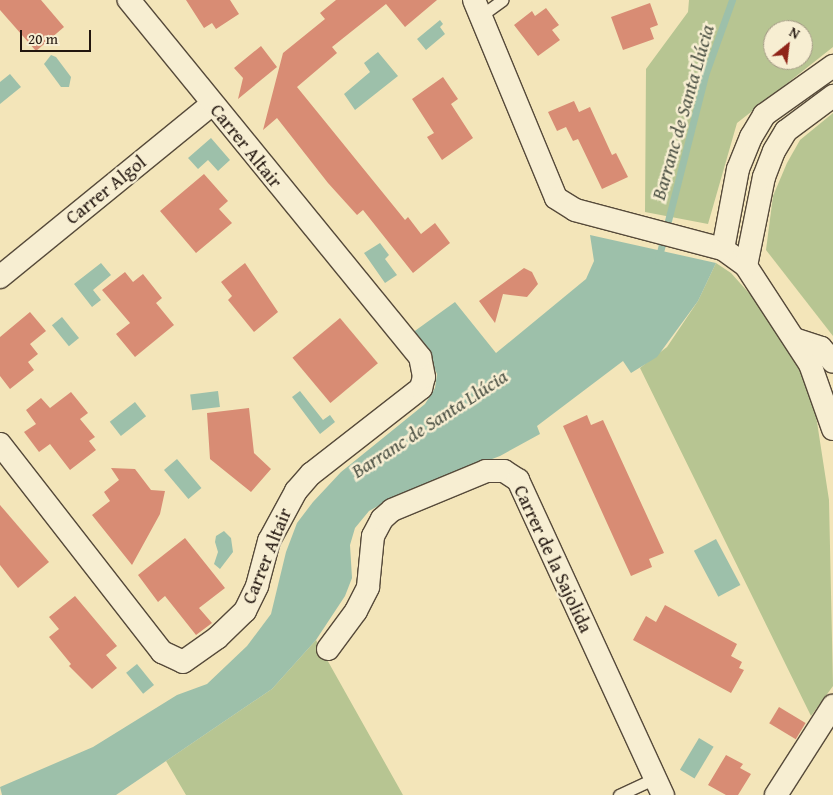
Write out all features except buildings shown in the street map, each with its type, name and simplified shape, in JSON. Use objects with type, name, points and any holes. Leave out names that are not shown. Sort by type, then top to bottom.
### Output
[{"type":"street","name":"Carrer Altair","points":[[0,444],[162,652],[183,662],[216,638],[248,606],[269,541],[296,491],[311,474],[421,388],[424,377],[420,357],[128,0]]},
{"type":"street","points":[[477,9],[556,198],[575,210],[714,246],[746,266],[797,340],[820,386],[833,429]]},
{"type":"street","points":[[714,246],[738,168],[751,137],[764,115],[833,66]]},
{"type":"street","points":[[746,266],[764,177],[774,151],[786,131],[833,96]]},
{"type":"street","name":"Carrer Algol","points":[[0,277],[212,104]]},
{"type":"street","points":[[797,340],[821,348],[833,362]]},
{"type":"street","name":"Carrer de la Sajolida","points":[[328,649],[365,594],[372,569],[373,536],[382,518],[392,510],[486,471],[504,472],[518,480],[659,786]]},
{"type":"street","points":[[776,795],[833,706]]},
{"type":"lane","points":[[477,9],[502,0]]},
{"type":"lane","points":[[619,795],[659,786]]},
{"type":"shaded area","points":[[689,0],[833,0],[833,47],[813,63],[813,20],[763,20],[763,70],[804,70],[737,123],[708,224],[645,212],[646,69],[688,12]]},
{"type":"shaded area","points":[[833,113],[833,336],[766,250],[773,196],[787,163],[800,140]]},
{"type":"shaded area","points":[[716,263],[731,273],[766,312],[799,365],[813,396],[829,500],[833,686],[811,716],[640,368],[667,347],[698,301]]},
{"type":"shaded area","points":[[316,640],[403,795],[186,795],[166,761],[272,689]]},
{"type":"water","points":[[440,20],[443,24],[440,27],[445,34],[426,50],[417,39]]},
{"type":"water","points":[[378,52],[398,76],[355,110],[344,94],[370,72],[364,63]]},
{"type":"water","points":[[51,55],[56,57],[71,77],[69,87],[61,87],[44,64]]},
{"type":"water","points":[[10,74],[21,87],[0,104],[0,82]]},
{"type":"water","points":[[211,138],[230,160],[218,171],[208,160],[198,169],[188,158]]},
{"type":"water","points":[[590,235],[716,263],[698,301],[657,357],[631,373],[623,361],[537,426],[540,434],[500,456],[400,494],[369,511],[355,528],[350,545],[352,578],[345,596],[316,640],[272,689],[116,795],[2,795],[0,787],[93,747],[177,695],[207,684],[247,646],[271,614],[286,552],[297,523],[313,502],[341,472],[425,404],[435,388],[437,374],[426,351],[412,333],[455,302],[496,353],[586,279],[594,261]]},
{"type":"water","points":[[380,243],[389,255],[385,259],[397,275],[385,283],[364,253]]},
{"type":"water","points":[[101,263],[111,275],[93,290],[101,300],[92,307],[74,284]]},
{"type":"water","points":[[62,317],[79,338],[69,346],[52,325]]},
{"type":"water","points":[[218,391],[220,407],[192,410],[190,394]]},
{"type":"water","points":[[300,391],[323,420],[330,415],[335,422],[320,434],[292,397]]},
{"type":"water","points":[[135,402],[146,416],[121,436],[110,422]]},
{"type":"water","points":[[177,459],[201,488],[188,499],[164,470]]},
{"type":"water","points":[[224,531],[231,538],[233,552],[220,569],[214,564],[218,552],[215,542],[216,536]]},
{"type":"water","points":[[716,539],[740,585],[718,597],[694,551]]},
{"type":"water","points":[[137,664],[154,685],[143,694],[126,673]]},
{"type":"water","points":[[699,738],[714,747],[695,778],[680,770]]},
{"type":"waterway","name":"Barranc de Santa Llúcia","points":[[658,260],[705,75],[732,0]]}]
